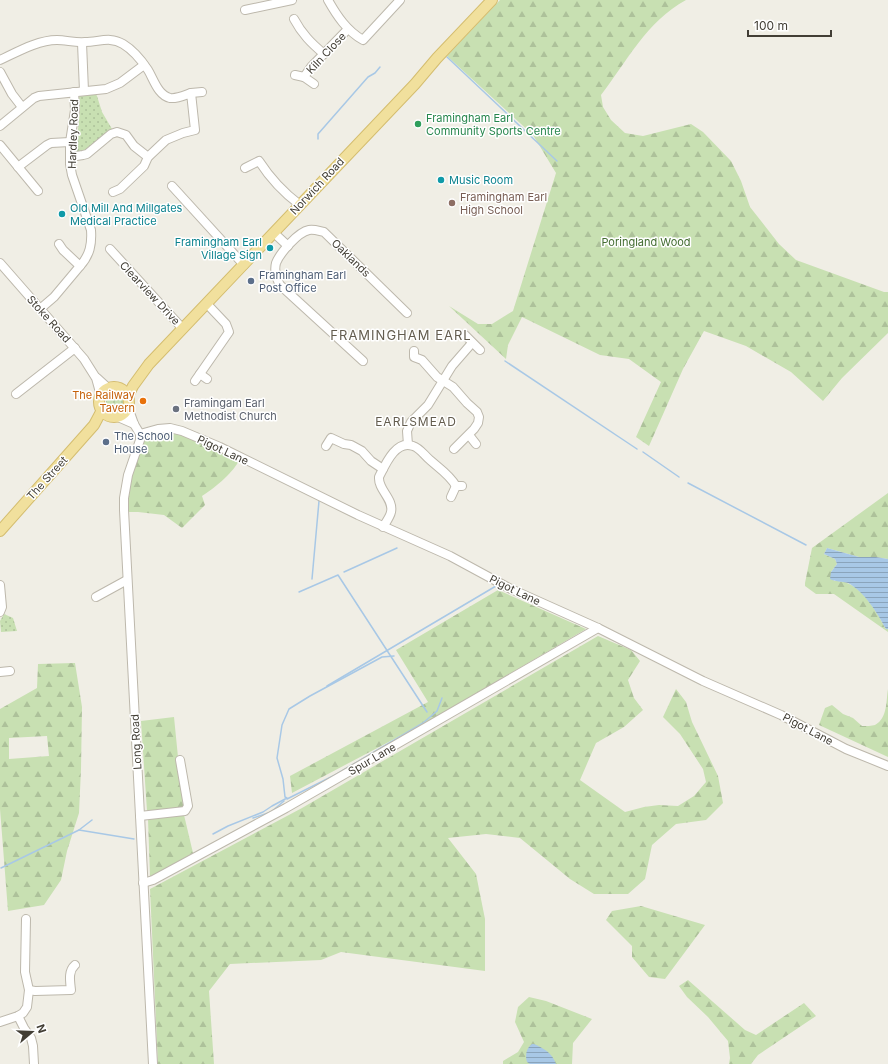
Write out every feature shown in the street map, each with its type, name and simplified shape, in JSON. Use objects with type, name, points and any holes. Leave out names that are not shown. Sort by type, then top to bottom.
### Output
[{"type":"main road","name":"Norwich Road","points":[[128,396],[133,386],[149,364],[415,84],[437,58],[492,0]]},
{"type":"main road","name":"Norwich Road","points":[[113,388],[125,385],[143,373]]},
{"type":"main road","points":[[110,414],[100,404],[101,396],[113,388],[122,390],[128,396],[128,407]]},
{"type":"main road","name":"The Street","points":[[0,531],[94,425],[110,414],[126,412],[128,407]]},
{"type":"street","points":[[245,10],[292,0]]},
{"type":"street","points":[[328,0],[333,9],[354,36],[363,40],[400,0]]},
{"type":"street","points":[[294,19],[301,32],[310,43],[324,54]]},
{"type":"street","name":"Kiln Close","points":[[304,77],[310,67],[348,29]]},
{"type":"street","points":[[0,60],[40,43],[56,40],[82,43],[109,39],[116,40],[131,50],[144,65],[158,89],[168,97],[173,98],[191,93],[202,92]]},
{"type":"street","points":[[82,43],[84,91]]},
{"type":"street","points":[[0,126],[31,100],[40,96],[100,90],[120,83],[144,65]]},
{"type":"street","points":[[0,72],[12,94],[22,107]]},
{"type":"street","name":"Kiln Close","points":[[295,75],[304,77],[314,84]]},
{"type":"street","name":"Hardley Road","points":[[40,309],[54,297],[80,266],[91,247],[91,230],[72,175],[70,164],[70,142],[75,110],[74,92]]},
{"type":"street","points":[[113,192],[120,189],[144,166],[148,157],[166,140],[195,130],[191,93]]},
{"type":"street","points":[[70,157],[83,156],[87,154],[111,134],[117,132],[126,135],[134,146],[148,157]]},
{"type":"street","points":[[18,167],[46,145],[56,142],[70,142]]},
{"type":"street","points":[[0,145],[38,191]]},
{"type":"street","points":[[245,168],[262,158],[271,178],[291,199],[300,205]]},
{"type":"street","points":[[175,191],[244,265]]},
{"type":"street","name":"Oaklands","points":[[363,361],[280,284],[276,278],[276,264],[288,246],[304,231],[316,230],[324,232],[407,313]]},
{"type":"street","points":[[274,233],[288,246]]},
{"type":"street","points":[[59,244],[80,266]]},
{"type":"street","name":"Clearview Drive","points":[[110,249],[183,329]]},
{"type":"street","name":"Stoke Road","points":[[0,263],[84,359],[96,378],[101,396]]},
{"type":"street","points":[[195,382],[204,376],[229,332],[226,324],[207,304]]},
{"type":"street","points":[[465,335],[480,350]]},
{"type":"street","points":[[408,445],[407,431],[411,422],[428,405],[452,366],[472,343]]},
{"type":"street","points":[[16,394],[75,348]]},
{"type":"street","points":[[414,356],[422,360],[437,377],[453,387],[477,412],[479,417],[478,423],[469,435],[454,449]]},
{"type":"street","name":"Stoke Road","points":[[96,378],[113,388]]},
{"type":"street","points":[[128,407],[134,424],[140,434]]},
{"type":"street","points":[[110,414],[134,424]]},
{"type":"street","name":"Pigot Lane","points":[[140,434],[158,429],[170,428],[182,431],[220,447],[256,466],[450,556],[511,588],[598,628],[696,677],[781,715],[846,749],[888,766]]},
{"type":"street","name":"Long Road","points":[[140,434],[139,446],[128,475],[124,498],[153,1064]]},
{"type":"street","points":[[326,446],[332,435],[344,444],[351,445],[362,451],[371,461],[383,469]]},
{"type":"street","points":[[469,435],[476,444]]},
{"type":"street","points":[[383,526],[391,513],[391,507],[379,481],[379,477],[391,454],[403,445],[412,445],[421,451],[459,486],[451,497]]},
{"type":"street","points":[[96,597],[127,580]]},
{"type":"street","points":[[0,584],[2,607],[0,612]]},
{"type":"street","name":"Spur Lane","points":[[143,883],[153,880],[286,808],[598,628]]},
{"type":"street","points":[[0,672],[10,671]]},
{"type":"street","points":[[140,816],[185,811],[188,806],[180,760]]},
{"type":"street","points":[[0,1022],[18,1016],[23,1013],[27,1007],[29,990],[26,972],[26,919]]},
{"type":"street","points":[[29,990],[71,994],[70,972],[71,968],[75,964]]},
{"type":"street","points":[[18,1016],[31,1038],[34,1064]]},
{"type":"green space","name":"Poringland Wood","points":[[500,0],[686,0],[672,9],[649,30],[601,95],[603,107],[611,120],[625,133],[643,136],[691,124],[703,132],[731,161],[741,181],[750,207],[779,244],[796,260],[884,292],[888,292],[888,333],[842,378],[823,401],[791,372],[746,346],[704,331],[683,369],[649,446],[636,437],[661,382],[629,359],[600,355],[522,317],[508,345],[506,359],[449,306],[478,324],[492,324],[513,311],[556,173],[533,135],[447,56]]},
{"type":"green space","points":[[95,93],[102,112],[112,129],[91,148],[78,154],[76,152],[76,145],[80,111],[79,97],[82,95]]},
{"type":"green space","points":[[115,393],[121,396],[124,402],[121,408],[115,411],[109,408],[106,402],[109,396]]},
{"type":"green space","points":[[165,431],[183,435],[238,462],[227,476],[202,496],[205,505],[182,528],[164,515],[127,512],[128,487],[142,438]]},
{"type":"green space","points":[[888,493],[888,559],[859,557],[827,548],[824,554],[835,559],[837,564],[831,572],[834,581],[845,582],[853,586],[865,596],[886,629],[888,629],[888,632],[834,594],[816,594],[805,586],[805,583],[812,548]]},
{"type":"green space","points":[[498,590],[586,629],[436,717],[292,793],[290,776],[428,702],[396,650]]},
{"type":"green space","points":[[4,614],[13,618],[17,631],[1,632],[0,621]]},
{"type":"green space","points":[[598,636],[631,650],[640,661],[628,680],[634,698],[643,710],[624,727],[596,743],[580,780],[625,812],[659,805],[678,806],[694,796],[706,782],[703,769],[680,734],[663,717],[676,689],[686,702],[692,722],[718,776],[723,803],[706,820],[676,824],[652,845],[645,879],[628,894],[594,894],[570,879],[520,838],[486,834],[448,838],[476,874],[485,919],[485,971],[341,952],[321,960],[230,964],[209,991],[214,1064],[158,1064],[150,889],[302,808]]},
{"type":"green space","points":[[75,663],[82,707],[79,813],[67,851],[61,880],[44,905],[8,911],[0,809],[0,709],[37,688],[38,664]],"holes":[[[47,736],[49,756],[9,759],[9,738]]]},
{"type":"green space","points":[[888,689],[888,757],[819,725],[825,708],[832,705],[843,714],[853,718],[862,726],[875,725],[882,718],[884,713]]},
{"type":"green space","points":[[174,717],[185,802],[184,806],[179,808],[147,811],[141,721]]},
{"type":"green space","points":[[184,815],[193,853],[159,873],[150,876],[148,819]]},
{"type":"green space","points":[[641,906],[705,925],[665,979],[649,977],[632,957],[632,946],[606,920],[612,911]]},
{"type":"green space","points":[[688,980],[745,1030],[756,1035],[804,1003],[816,1016],[758,1055],[751,1064],[729,1064],[730,1058],[728,1041],[708,1017],[687,997],[679,986]]},
{"type":"green space","points":[[529,997],[546,1001],[592,1019],[573,1043],[572,1064],[503,1064],[503,1061],[518,1052],[524,1042],[515,1022],[518,1007]]},
{"type":"water","points":[[827,548],[859,557],[888,559],[888,629],[886,629],[875,610],[860,592],[848,583],[830,579],[831,572],[837,564],[835,559],[824,554]]},
{"type":"water","points":[[532,1044],[548,1052],[556,1064],[530,1064],[527,1062],[526,1052]]},
{"type":"waterway","points":[[447,57],[557,161]]},
{"type":"waterway","points":[[318,139],[318,134],[368,77],[375,73],[380,67]]},
{"type":"waterway","points":[[505,361],[637,449]]},
{"type":"waterway","points":[[643,452],[679,477]]},
{"type":"waterway","points":[[688,483],[806,545]]},
{"type":"waterway","points":[[312,579],[319,501]]},
{"type":"waterway","points":[[344,572],[397,548]]},
{"type":"waterway","points":[[299,592],[338,575],[427,712]]},
{"type":"waterway","points":[[327,686],[496,586]]},
{"type":"waterway","points":[[213,834],[228,826],[263,812],[287,798],[285,797],[283,779],[277,758],[282,725],[289,709],[382,657],[394,656]]},
{"type":"waterway","points":[[287,799],[335,775],[423,723],[437,711],[442,698]]},
{"type":"waterway","points":[[253,818],[271,812],[284,801]]},
{"type":"waterway","points":[[1,868],[79,830],[92,820]]},
{"type":"waterway","points":[[79,830],[134,839]]},
{"type":"place","name":"Framingham Earl Community Sports Centre","points":[[418,124]]},
{"type":"place","name":"Music Room","points":[[441,180]]},
{"type":"place","name":"Framingham Earl High School","points":[[452,203]]},
{"type":"place","name":"Old Mill And Millgates Medical Practice","points":[[62,214]]},
{"type":"place","name":"Framingham Earl Village Sign","points":[[270,248]]},
{"type":"place","name":"Framingham Earl Post Office","points":[[251,281]]},
{"type":"place","name":"The Railway Tavern","points":[[143,401]]},
{"type":"place","name":"Framingam Earl Methodist Church","points":[[176,409]]},
{"type":"place","name":"The School House","points":[[106,442]]},
{"type":"district","name":"FRAMINGHAM EARL","points":[[401,335]]},
{"type":"district","name":"EARLSMEAD","points":[[416,422]]}]
